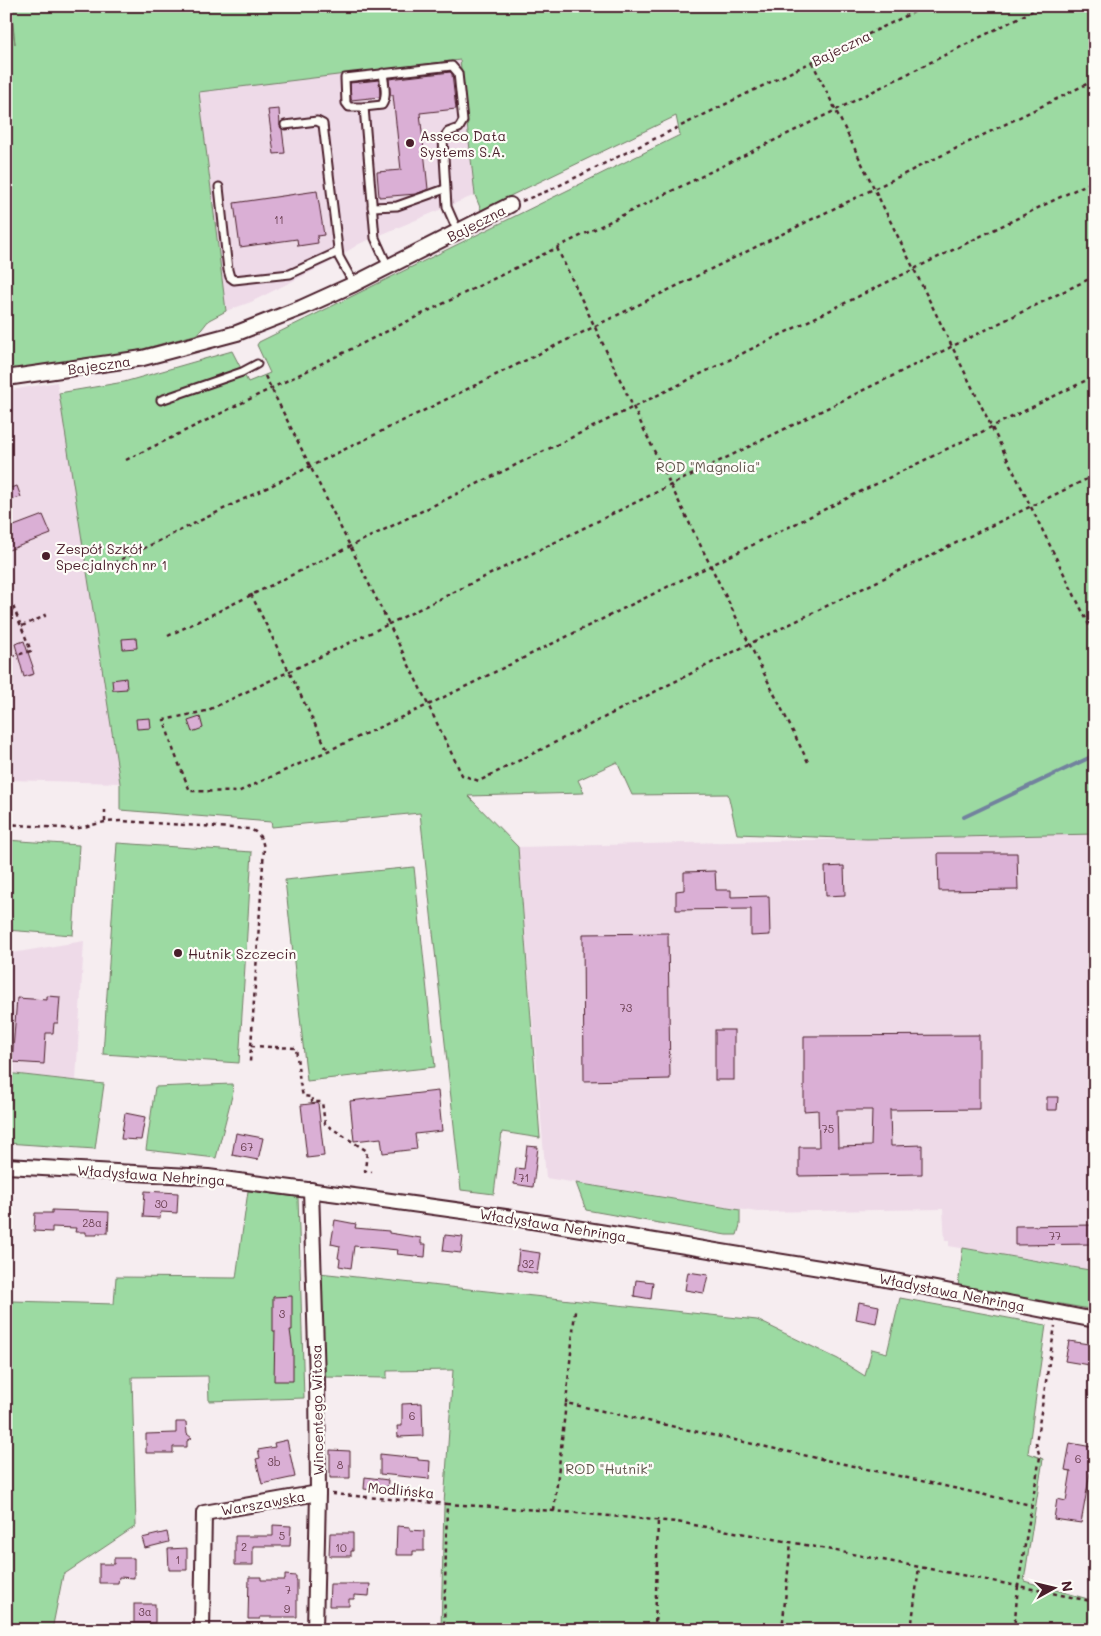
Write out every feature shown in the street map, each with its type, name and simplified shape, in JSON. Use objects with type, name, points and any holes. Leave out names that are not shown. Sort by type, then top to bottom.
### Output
[{"type":"street","name":"Bajeczna","points":[[6,378],[143,358],[196,345],[262,324],[354,284],[510,205]]},
{"type":"street","name":"Władysława Nehringa","points":[[6,1166],[208,1177],[520,1219],[859,1274],[1095,1320]]},
{"type":"street","name":"Wincentego Witosa","points":[[310,1190],[317,1380],[318,1493],[315,1630]]},
{"type":"street","name":"Warszawska","points":[[202,1630],[204,1513],[318,1493]]},
{"type":"lane","points":[[383,73],[386,98],[384,102],[382,104],[349,108],[346,104],[345,78],[383,73],[452,66],[458,72],[463,121],[460,128],[448,132],[443,139],[447,207],[458,232]]},
{"type":"lane","points":[[364,107],[375,238],[388,267]]},
{"type":"lane","points":[[285,125],[317,121],[323,124],[338,252],[354,284]]},
{"type":"lane","points":[[219,187],[228,270],[230,277],[234,280],[290,274],[338,252]]},
{"type":"lane","points":[[372,206],[397,206],[445,189]]},
{"type":"lane","points":[[161,400],[242,372],[257,364]]},
{"type":"path","name":"Bajeczna","points":[[510,205],[550,190],[926,6]]},
{"type":"path","points":[[126,460],[836,110],[1042,6]]},
{"type":"path","points":[[812,62],[1095,637]]},
{"type":"path","points":[[114,563],[1095,80]]},
{"type":"path","points":[[168,636],[1095,180]]},
{"type":"path","points":[[557,248],[710,566],[808,762]]},
{"type":"path","points":[[1095,276],[953,348],[389,624],[206,711],[164,720],[174,752],[190,791],[238,792],[328,751],[428,705],[1095,376]]},
{"type":"path","points":[[265,376],[462,775],[479,781],[749,644],[1095,475]]},
{"type":"path","points":[[251,594],[328,751]]},
{"type":"path","points":[[6,609],[13,606],[31,651],[6,658]]},
{"type":"path","points":[[21,626],[45,616],[44,614]]},
{"type":"path","points":[[105,810],[105,822]]},
{"type":"path","points":[[6,824],[75,829],[105,822],[120,821],[250,829],[257,832],[261,837],[264,848],[250,1062]]},
{"type":"path","points":[[251,1046],[296,1048],[303,1096],[312,1097],[312,1102],[322,1102],[325,1124],[367,1151],[365,1172],[372,1172]]},
{"type":"path","points":[[554,1511],[575,1310]]},
{"type":"path","points":[[1014,1630],[1018,1586],[1040,1457],[1036,1443],[1058,1312]]},
{"type":"path","points":[[566,1404],[1032,1505]]},
{"type":"path","name":"Modlińska","points":[[318,1493],[447,1504],[444,1630]]},
{"type":"path","points":[[447,1504],[658,1520],[791,1542],[1095,1602]]},
{"type":"path","points":[[655,1630],[658,1520]]},
{"type":"path","points":[[782,1630],[791,1542]]},
{"type":"path","points":[[911,1630],[919,1567]]},
{"type":"shaded area","points":[[460,60],[475,195],[359,244],[327,264],[251,302],[226,311],[199,92],[340,73]]},
{"type":"shaded area","name":"Zespół Szkół Specjalnych nr 1","points":[[57,382],[120,783],[6,780],[6,391]]},
{"type":"shaded area","points":[[1095,833],[1095,1271],[949,1246],[949,1241],[945,1241],[943,1209],[757,1212],[546,1178],[518,847]]},
{"type":"shaded area","points":[[84,941],[76,1080],[6,1073],[6,954]]},
{"type":"green space","name":"ROD \"Magnolia\"","points":[[6,6],[10,6],[15,44],[11,6],[1095,6],[1095,834],[867,839],[737,834],[728,794],[632,795],[617,762],[578,780],[584,793],[468,796],[518,847],[540,1138],[502,1132],[494,1194],[461,1190],[420,813],[272,827],[271,822],[120,810],[120,783],[59,393],[124,382],[232,351],[248,382],[270,373],[257,345],[259,342],[680,135],[676,116],[481,210],[475,195],[460,60],[199,92],[226,311],[209,320],[198,334],[113,357],[6,370]]},
{"type":"green space","points":[[6,840],[79,845],[73,935],[6,930]]},
{"type":"green space","name":"Hutnik Szczecin","points":[[117,843],[252,852],[239,1063],[103,1054]]},
{"type":"green space","points":[[414,867],[435,1067],[307,1081],[285,880]]},
{"type":"green space","points":[[6,1073],[104,1084],[95,1149],[6,1143]]},
{"type":"green space","points":[[232,1084],[233,1092],[216,1158],[146,1150],[155,1087]]},
{"type":"green space","points":[[576,1183],[740,1210],[740,1225],[737,1235],[726,1235],[586,1210]]},
{"type":"green space","points":[[248,1191],[298,1197],[304,1398],[209,1401],[208,1376],[132,1377],[136,1526],[63,1575],[52,1630],[6,1630],[6,1309],[13,1301],[114,1304],[116,1277],[236,1278]]},
{"type":"green space","points":[[963,1248],[1095,1271],[1095,1310],[958,1286]]},
{"type":"green space","name":"ROD \"Hutnik\"","points":[[319,1273],[757,1320],[838,1359],[865,1376],[872,1349],[887,1353],[900,1298],[1046,1325],[1028,1453],[1043,1459],[1024,1581],[1095,1601],[1095,1630],[441,1630],[444,1504],[453,1370],[387,1371],[387,1378],[322,1377]]},
{"type":"building","points":[[451,72],[456,109],[420,113],[428,189],[416,194],[379,197],[377,172],[401,170],[393,95],[390,95],[389,79]]},
{"type":"building","points":[[379,80],[380,97],[351,100],[350,83]]},
{"type":"building","points":[[279,109],[285,153],[274,154],[268,110]]},
{"type":"building","points":[[317,191],[324,235],[317,236],[318,243],[298,246],[297,239],[240,247],[234,203]]},
{"type":"building","points":[[17,486],[21,497],[10,500],[6,489]]},
{"type":"building","points":[[43,515],[51,534],[6,551],[6,529]]},
{"type":"building","points":[[136,638],[137,648],[123,649],[122,639]]},
{"type":"building","points":[[24,641],[34,674],[24,677],[15,644]]},
{"type":"building","points":[[126,678],[127,689],[113,690],[112,680]]},
{"type":"building","points":[[200,717],[203,728],[192,732],[188,721]]},
{"type":"building","points":[[150,718],[151,728],[137,729],[136,719]]},
{"type":"building","points":[[938,853],[1017,853],[1018,890],[939,891]]},
{"type":"building","points":[[844,866],[845,895],[826,896],[825,867]]},
{"type":"building","points":[[715,871],[716,890],[731,890],[731,897],[769,896],[770,935],[751,936],[751,909],[676,910],[676,891],[684,890],[684,872]]},
{"type":"building","points":[[668,933],[670,1079],[584,1081],[583,934]]},
{"type":"building","points":[[47,996],[60,997],[58,1023],[54,1023],[53,1033],[46,1033],[44,1064],[12,1062],[17,998],[47,1000]]},
{"type":"building","points":[[715,1030],[734,1030],[734,1080],[715,1080]]},
{"type":"building","points":[[979,1035],[979,1109],[890,1110],[891,1146],[922,1145],[922,1174],[799,1176],[799,1147],[819,1147],[818,1110],[804,1111],[804,1036]],"holes":[[[837,1110],[872,1110],[871,1146],[838,1147]]]},
{"type":"building","points":[[438,1091],[442,1131],[415,1134],[417,1149],[383,1153],[381,1138],[354,1141],[350,1101]]},
{"type":"building","points":[[1047,1097],[1058,1097],[1057,1110],[1047,1110]]},
{"type":"building","points":[[318,1103],[324,1156],[307,1158],[301,1105]]},
{"type":"building","points":[[125,1113],[145,1117],[141,1140],[121,1139]]},
{"type":"building","points":[[236,1133],[263,1138],[258,1160],[232,1155]]},
{"type":"building","points":[[527,1146],[538,1147],[533,1187],[514,1184],[516,1168],[524,1169]]},
{"type":"building","points":[[145,1191],[178,1193],[177,1213],[161,1212],[160,1218],[143,1217]]},
{"type":"building","points":[[52,1210],[109,1212],[108,1233],[86,1235],[86,1232],[75,1232],[76,1228],[52,1227],[52,1232],[34,1231],[35,1213],[52,1213]]},
{"type":"building","points":[[335,1220],[356,1224],[355,1228],[389,1231],[389,1233],[421,1238],[421,1244],[426,1244],[425,1257],[397,1254],[398,1250],[354,1246],[351,1268],[339,1266],[340,1246],[331,1244]]},
{"type":"building","points":[[1095,1225],[1095,1244],[1015,1245],[1015,1226]]},
{"type":"building","points":[[445,1235],[463,1237],[461,1253],[443,1251]]},
{"type":"building","points":[[519,1250],[540,1253],[537,1274],[517,1270]]},
{"type":"building","points":[[688,1272],[708,1275],[704,1293],[685,1290]]},
{"type":"building","points":[[636,1280],[653,1282],[651,1299],[634,1296]]},
{"type":"building","points":[[292,1296],[292,1330],[290,1330],[293,1352],[293,1381],[274,1381],[275,1331],[273,1331],[273,1297]]},
{"type":"building","points":[[859,1302],[879,1306],[876,1323],[856,1319]]},
{"type":"building","points":[[1069,1341],[1095,1345],[1095,1366],[1065,1361]]},
{"type":"building","points":[[422,1403],[423,1436],[398,1437],[397,1426],[402,1426],[402,1404]]},
{"type":"building","points":[[176,1422],[186,1422],[187,1434],[192,1438],[187,1441],[187,1447],[173,1447],[173,1453],[146,1453],[146,1434],[176,1433]]},
{"type":"building","points":[[287,1440],[295,1477],[262,1484],[256,1459],[260,1458],[258,1450],[275,1447],[274,1443]]},
{"type":"building","points":[[1070,1443],[1092,1447],[1090,1459],[1095,1460],[1095,1474],[1090,1473],[1081,1523],[1054,1519],[1057,1499],[1066,1501],[1071,1471],[1065,1470]]},
{"type":"building","points":[[330,1450],[350,1451],[350,1478],[330,1478]]},
{"type":"building","points":[[380,1454],[430,1461],[429,1479],[380,1474]]},
{"type":"building","points":[[365,1477],[388,1480],[387,1492],[364,1489]]},
{"type":"building","points":[[273,1525],[291,1526],[290,1546],[253,1546],[253,1565],[235,1565],[235,1536],[273,1536]]},
{"type":"building","points":[[397,1526],[410,1527],[410,1530],[424,1531],[424,1551],[413,1551],[413,1555],[396,1555]]},
{"type":"building","points":[[167,1532],[169,1542],[145,1548],[142,1538]]},
{"type":"building","points":[[330,1533],[353,1533],[353,1551],[351,1551],[351,1556],[329,1556]]},
{"type":"building","points":[[187,1548],[187,1570],[169,1570],[168,1549]]},
{"type":"building","points":[[114,1558],[134,1558],[134,1578],[119,1577],[118,1583],[99,1583],[99,1564],[114,1564]]},
{"type":"building","points":[[285,1575],[296,1576],[297,1617],[260,1617],[260,1619],[248,1619],[249,1577],[261,1577],[261,1580],[285,1580]]},
{"type":"building","points":[[330,1584],[370,1584],[369,1596],[354,1595],[354,1599],[349,1599],[349,1606],[329,1606]]},
{"type":"building","points":[[134,1604],[155,1604],[155,1623],[134,1623]]},
{"type":"waterway","points":[[964,817],[1095,755]]},
{"type":"place","name":"Asseco Data Systems S.A.","points":[[410,143]]},
{"type":"place","name":"Zespół Szkół Specjalnych nr 1","points":[[46,556]]},
{"type":"place","name":"Hutnik Szczecin","points":[[178,953]]}]
